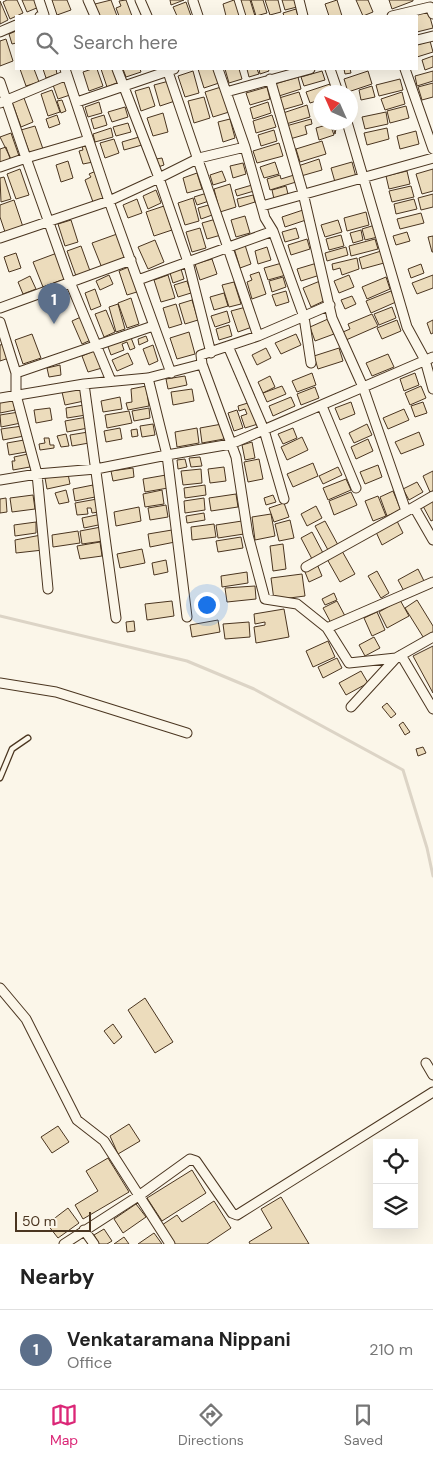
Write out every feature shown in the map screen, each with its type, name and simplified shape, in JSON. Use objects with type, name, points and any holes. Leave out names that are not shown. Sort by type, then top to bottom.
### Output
[{"type":"street","points":[[39,0],[43,15]]},
{"type":"street","points":[[88,0],[95,15]]},
{"type":"street","points":[[140,0],[146,15]]},
{"type":"street","points":[[194,0],[198,15]]},
{"type":"street","points":[[299,0],[303,15]]},
{"type":"street","points":[[396,15],[430,7],[433,14]]},
{"type":"street","points":[[0,32],[15,26]]},
{"type":"street","points":[[418,40],[433,36]]},
{"type":"street","points":[[117,70],[159,178],[188,262],[211,353]]},
{"type":"street","points":[[77,102],[167,70]]},
{"type":"street","points":[[170,70],[258,336]]},
{"type":"street","points":[[218,70],[245,147],[265,218],[273,231],[304,317],[311,363]]},
{"type":"street","points":[[226,92],[306,70]]},
{"type":"street","points":[[330,70],[336,85]]},
{"type":"street","points":[[405,70],[433,149]]},
{"type":"street","points":[[3,102],[66,72],[109,201],[171,373]]},
{"type":"street","points":[[270,79],[302,193],[332,318],[362,387],[410,509],[433,540]]},
{"type":"street","points":[[0,82],[3,102],[26,158],[70,282],[111,381]]},
{"type":"street","points":[[350,130],[407,327],[429,358],[433,389]]},
{"type":"street","points":[[0,167],[88,140]]},
{"type":"street","points":[[0,238],[109,201],[199,158],[245,147]]},
{"type":"street","points":[[262,206],[302,193],[365,178],[433,158]]},
{"type":"street","points":[[138,280],[273,231]]},
{"type":"street","points":[[0,308],[131,260]]},
{"type":"street","points":[[330,305],[258,336],[201,355],[202,364],[236,457],[248,535],[264,599],[297,604],[327,628],[348,662],[398,657]]},
{"type":"street","points":[[0,322],[16,373],[16,395],[37,474],[48,590]]},
{"type":"street","points":[[16,373],[153,326]]},
{"type":"street","points":[[228,346],[264,430],[284,499]]},
{"type":"street","points":[[0,480],[37,474],[96,469],[231,444],[429,358]]},
{"type":"street","points":[[0,398],[84,384],[148,378],[202,364]]},
{"type":"street","points":[[148,378],[167,455],[187,617]]},
{"type":"street","points":[[84,384],[116,618]]},
{"type":"street","points":[[322,406],[356,488]]},
{"type":"street","points":[[306,567],[433,496]]},
{"type":"street","points":[[327,628],[433,582]]},
{"type":"street","points":[[351,707],[398,657],[433,637]]},
{"type":"street","points":[[398,657],[433,709]]},
{"type":"street","points":[[0,683],[56,692],[187,732]]},
{"type":"street","points":[[0,988],[26,1019],[77,1120],[100,1136],[170,1244]]},
{"type":"street","points":[[426,1063],[433,1075]]},
{"type":"street","points":[[64,1244],[140,1195],[187,1160],[194,1159],[232,1213],[237,1215],[433,1092]]},
{"type":"street","points":[[84,1230],[94,1244]]},
{"type":"lane","points":[[0,778],[12,749],[28,738]]},
{"type":"building","points":[[17,0],[23,13],[15,15],[10,19],[3,2]]},
{"type":"building","points":[[22,0],[36,0],[39,7],[27,12]]},
{"type":"building","points":[[52,0],[67,0],[71,10],[57,15]]},
{"type":"building","points":[[111,0],[117,15],[99,15],[95,4]]},
{"type":"building","points":[[126,0],[132,15],[119,15],[116,8],[121,6],[119,1]]},
{"type":"building","points":[[170,0],[184,0],[171,5]]},
{"type":"building","points":[[234,0],[239,15],[226,15],[223,4]]},
{"type":"building","points":[[241,0],[250,0],[255,15],[246,15]]},
{"type":"building","points":[[251,0],[263,0],[267,13],[256,15]]},
{"type":"building","points":[[265,0],[278,0],[281,12],[270,15]]},
{"type":"building","points":[[282,0],[295,0],[297,7],[285,10]]},
{"type":"building","points":[[337,0],[342,15],[329,15],[325,4]]},
{"type":"building","points":[[356,0],[368,0],[373,12],[363,15]]},
{"type":"building","points":[[389,0],[413,0],[413,1],[392,9]]},
{"type":"building","points":[[0,1],[8,20],[0,24]]},
{"type":"building","points":[[186,2],[191,15],[177,15],[173,7]]},
{"type":"building","points":[[296,9],[298,15],[284,15],[283,13]]},
{"type":"building","points":[[428,10],[433,28],[418,32],[418,15],[410,15]]},
{"type":"building","points":[[15,31],[15,43],[12,44],[9,34]]},
{"type":"building","points":[[6,39],[13,61],[0,66],[0,41]]},
{"type":"building","points":[[430,41],[433,52],[418,57],[418,45]]},
{"type":"building","points":[[433,56],[433,67],[425,70],[422,60]]},
{"type":"building","points":[[20,70],[34,70],[39,82],[26,86]]},
{"type":"building","points":[[43,70],[56,70],[57,74],[46,78]]},
{"type":"building","points":[[97,70],[103,86],[89,91],[83,72]]},
{"type":"building","points":[[101,70],[114,70],[119,82],[107,87]]},
{"type":"building","points":[[123,70],[140,70],[141,72],[126,77]]},
{"type":"building","points":[[198,70],[215,70],[219,83],[204,88]]},
{"type":"building","points":[[225,70],[239,70],[242,79],[229,83]]},
{"type":"building","points":[[247,70],[257,70],[259,74],[249,77]]},
{"type":"building","points":[[259,70],[269,71],[260,74]]},
{"type":"building","points":[[344,70],[350,70],[351,73],[345,74]]},
{"type":"building","points":[[193,71],[199,93],[185,97],[178,76]]},
{"type":"building","points":[[322,71],[325,80],[304,86],[301,77]]},
{"type":"building","points":[[368,71],[372,84],[358,89],[358,85],[346,85],[344,79]]},
{"type":"building","points":[[433,71],[433,81],[417,86],[415,76]]},
{"type":"building","points":[[298,77],[301,89],[279,96],[275,84]]},
{"type":"building","points":[[400,79],[403,90],[379,96],[376,85]]},
{"type":"building","points":[[65,81],[70,95],[58,99],[53,85]]},
{"type":"building","points":[[169,81],[175,101],[160,106],[154,85]]},
{"type":"building","points":[[433,83],[433,97],[422,100],[418,87]]},
{"type":"building","points":[[372,86],[375,97],[361,100],[359,90]]},
{"type":"building","points":[[149,87],[155,106],[141,111],[135,91]]},
{"type":"building","points":[[221,87],[229,112],[213,117],[205,92]]},
{"type":"building","points":[[267,87],[270,99],[250,105],[246,93]]},
{"type":"building","points":[[52,90],[60,112],[48,116],[41,94]]},
{"type":"building","points":[[313,90],[313,102],[310,103],[306,92]]},
{"type":"building","points":[[299,92],[303,104],[282,110],[279,98]]},
{"type":"building","points":[[402,92],[405,104],[385,110],[381,99]]},
{"type":"building","points":[[204,97],[210,118],[194,123],[188,101]]},
{"type":"building","points":[[24,98],[33,122],[21,127],[12,102]]},
{"type":"building","points":[[62,100],[66,111],[61,113],[57,101]]},
{"type":"building","points":[[99,102],[102,113],[88,117],[85,107]]},
{"type":"building","points":[[268,102],[271,113],[253,119],[250,108]]},
{"type":"building","points":[[307,105],[310,117],[286,124],[283,113]]},
{"type":"building","points":[[406,106],[409,118],[390,123],[387,111]]},
{"type":"building","points":[[125,107],[128,117],[112,122],[108,112]]},
{"type":"building","points":[[386,112],[388,124],[365,129],[362,117]]},
{"type":"building","points":[[163,113],[168,132],[153,136],[147,118]]},
{"type":"building","points":[[57,115],[60,124],[49,128],[46,119]]},
{"type":"building","points":[[104,115],[107,125],[94,129],[91,119]]},
{"type":"building","points":[[272,115],[276,127],[256,133],[253,121]]},
{"type":"building","points":[[230,119],[235,138],[223,142],[218,122]]},
{"type":"building","points":[[311,119],[312,124],[305,126],[307,134],[290,139],[286,126]]},
{"type":"building","points":[[128,123],[131,132],[116,136],[113,127]]},
{"type":"building","points":[[35,126],[43,149],[30,154],[21,130]]},
{"type":"building","points":[[111,128],[113,137],[95,142],[93,134]]},
{"type":"building","points":[[387,128],[389,139],[367,145],[364,133]]},
{"type":"building","points":[[274,130],[277,141],[261,146],[258,135]]},
{"type":"building","points":[[316,130],[332,130],[334,135],[319,140]]},
{"type":"building","points":[[416,131],[419,144],[400,149],[397,136]]},
{"type":"building","points":[[11,133],[19,156],[11,159],[0,137]]},
{"type":"building","points":[[139,137],[142,145],[124,150],[122,142]]},
{"type":"building","points":[[114,139],[119,153],[105,158],[100,143]]},
{"type":"building","points":[[322,141],[326,154],[300,162],[296,149]]},
{"type":"building","points":[[279,143],[283,156],[257,163],[253,151]]},
{"type":"building","points":[[87,145],[93,162],[83,164],[79,151],[83,150],[82,146]]},
{"type":"building","points":[[6,147],[11,161],[0,165],[0,149]]},
{"type":"building","points":[[162,158],[164,165],[158,167],[156,159]]},
{"type":"building","points":[[319,159],[322,170],[301,176],[298,166]]},
{"type":"building","points":[[68,161],[73,178],[61,182],[56,165]]},
{"type":"building","points":[[275,162],[279,174],[264,178],[260,167]]},
{"type":"building","points":[[352,162],[356,177],[335,182],[331,168]]},
{"type":"building","points":[[243,163],[246,174],[233,178],[230,166]]},
{"type":"building","points":[[20,169],[29,195],[16,199],[7,174]]},
{"type":"building","points":[[433,169],[433,191],[422,194],[416,174]]},
{"type":"building","points":[[96,171],[106,197],[93,202],[85,180],[91,177],[89,174]]},
{"type":"building","points":[[222,171],[226,181],[213,185],[210,175]]},
{"type":"building","points":[[407,171],[410,184],[389,189],[386,176]]},
{"type":"building","points":[[197,173],[202,189],[187,193],[183,178]]},
{"type":"building","points":[[280,175],[281,179],[294,175],[296,182],[270,190],[267,179]]},
{"type":"building","points":[[4,177],[11,199],[1,202],[0,178]]},
{"type":"building","points":[[230,184],[236,207],[220,212],[214,189]]},
{"type":"building","points":[[252,185],[254,191],[237,196],[235,190]]},
{"type":"building","points":[[286,186],[288,194],[274,199],[272,190]]},
{"type":"building","points":[[411,186],[414,197],[392,202],[389,191]]},
{"type":"building","points":[[156,190],[161,203],[148,209],[143,196]]},
{"type":"building","points":[[207,193],[209,201],[197,205],[194,197]]},
{"type":"building","points":[[433,194],[433,207],[421,210],[418,198]]},
{"type":"building","points":[[253,195],[255,202],[239,207],[237,199]]},
{"type":"building","points":[[193,198],[199,221],[185,225],[178,203]]},
{"type":"building","points":[[137,199],[142,213],[128,218],[123,205]]},
{"type":"building","points":[[414,199],[417,209],[396,214],[394,204]]},
{"type":"building","points":[[14,200],[23,227],[5,232],[0,217],[0,205]]},
{"type":"building","points":[[212,204],[215,214],[201,219],[198,208]]},
{"type":"building","points":[[164,206],[172,230],[154,236],[146,212]]},
{"type":"building","points":[[303,210],[306,220],[285,227],[282,217]]},
{"type":"building","points":[[366,212],[369,225],[347,231],[344,218]]},
{"type":"building","points":[[421,213],[424,223],[400,229],[397,219]]},
{"type":"building","points":[[245,216],[250,233],[236,237],[231,220]]},
{"type":"building","points":[[216,219],[221,235],[207,239],[202,223]]},
{"type":"building","points":[[71,220],[78,242],[65,246],[58,224]]},
{"type":"building","points":[[338,220],[342,232],[325,237],[321,225]]},
{"type":"building","points":[[375,225],[378,237],[365,240],[362,229]]},
{"type":"building","points":[[200,228],[206,248],[192,252],[186,232]]},
{"type":"building","points":[[296,228],[299,238],[285,242],[282,232]]},
{"type":"building","points":[[361,230],[363,240],[353,243],[350,233]]},
{"type":"building","points":[[407,232],[410,241],[396,245],[393,236]]},
{"type":"building","points":[[117,234],[127,258],[102,268],[92,243]]},
{"type":"building","points":[[341,235],[344,246],[329,250],[326,239]]},
{"type":"building","points":[[433,236],[433,252],[432,252],[428,237]]},
{"type":"building","points":[[307,239],[310,249],[291,255],[288,245]]},
{"type":"building","points":[[375,239],[378,249],[351,256],[349,246]]},
{"type":"building","points":[[155,240],[164,262],[148,269],[138,247]]},
{"type":"building","points":[[245,245],[251,264],[240,268],[234,248]]},
{"type":"building","points":[[81,246],[90,271],[76,276],[67,251]]},
{"type":"building","points":[[267,247],[271,260],[258,264],[255,251]]},
{"type":"building","points":[[346,247],[348,255],[327,261],[325,253]]},
{"type":"building","points":[[381,251],[384,263],[362,269],[359,258]]},
{"type":"building","points":[[16,253],[21,268],[9,272],[4,257]]},
{"type":"building","points":[[57,253],[67,278],[43,287],[33,262]]},
{"type":"building","points":[[357,258],[359,269],[342,275],[340,268],[333,270],[332,264]]},
{"type":"building","points":[[212,259],[217,274],[200,280],[195,264]]},
{"type":"building","points":[[282,263],[286,275],[268,280],[264,268]]},
{"type":"building","points":[[317,263],[320,275],[301,281],[297,269]]},
{"type":"building","points":[[421,264],[424,273],[411,278],[408,269]]},
{"type":"building","points":[[131,266],[140,291],[127,295],[119,271]]},
{"type":"building","points":[[181,269],[184,279],[173,283],[170,273]]},
{"type":"building","points":[[259,272],[266,294],[252,299],[247,282],[252,280],[250,275]]},
{"type":"building","points":[[109,275],[113,284],[100,290],[96,281]]},
{"type":"building","points":[[168,275],[175,298],[161,302],[154,280]]},
{"type":"building","points":[[349,275],[354,287],[339,293],[334,281]]},
{"type":"building","points":[[433,275],[433,288],[417,294],[412,283]]},
{"type":"building","points":[[30,276],[36,289],[23,294],[18,282]]},
{"type":"building","points":[[283,277],[286,287],[272,292],[269,281]]},
{"type":"building","points":[[386,277],[390,289],[367,299],[362,287]]},
{"type":"building","points":[[187,281],[191,293],[178,297],[174,285]]},
{"type":"building","points":[[320,281],[328,299],[311,307],[303,288]]},
{"type":"building","points":[[234,282],[241,304],[229,307],[222,285]]},
{"type":"building","points":[[95,289],[101,306],[91,310],[85,293]]},
{"type":"building","points":[[286,291],[289,302],[276,306],[272,295]]},
{"type":"building","points":[[391,291],[396,302],[371,313],[366,301]]},
{"type":"building","points":[[224,293],[228,306],[214,310],[210,297]]},
{"type":"building","points":[[352,296],[356,304],[345,309],[341,300]]},
{"type":"building","points":[[131,298],[139,324],[127,328],[118,303]]},
{"type":"building","points":[[192,300],[198,320],[185,324],[179,304]]},
{"type":"building","points":[[118,304],[125,329],[116,332],[109,307]]},
{"type":"building","points":[[176,304],[182,324],[169,328],[163,308]]},
{"type":"building","points":[[246,307],[252,327],[238,332],[231,311]]},
{"type":"building","points":[[392,307],[396,318],[379,325],[374,314]]},
{"type":"building","points":[[106,310],[115,332],[104,337],[95,314]]},
{"type":"building","points":[[227,311],[230,322],[215,327],[211,316]]},
{"type":"building","points":[[372,314],[378,326],[346,340],[343,332],[350,329],[348,324]]},
{"type":"building","points":[[83,316],[93,339],[82,344],[72,321]]},
{"type":"building","points":[[328,319],[334,334],[315,341],[310,327]]},
{"type":"building","points":[[397,320],[401,331],[382,339],[377,328]]},
{"type":"building","points":[[433,320],[433,333],[431,334],[427,323]]},
{"type":"building","points":[[229,325],[232,336],[219,340],[216,329]]},
{"type":"building","points":[[189,332],[195,354],[177,359],[170,338]]},
{"type":"building","points":[[32,334],[41,358],[23,364],[15,340]]},
{"type":"building","points":[[296,334],[301,345],[281,354],[275,343]]},
{"type":"building","points":[[130,335],[135,348],[130,350],[127,342],[122,344],[124,350],[111,355],[107,344]]},
{"type":"building","points":[[146,336],[148,341],[139,345],[138,339]]},
{"type":"building","points":[[4,344],[9,358],[0,361],[0,345]]},
{"type":"building","points":[[153,345],[158,361],[149,365],[143,349]]},
{"type":"building","points":[[266,348],[271,358],[257,365],[252,355]]},
{"type":"building","points":[[339,348],[343,361],[318,369],[314,356]]},
{"type":"building","points":[[96,350],[102,368],[88,372],[82,356]]},
{"type":"building","points":[[128,353],[133,364],[117,371],[112,360]]},
{"type":"building","points":[[388,354],[394,367],[372,376],[366,363]]},
{"type":"building","points":[[60,365],[61,375],[49,377],[47,368]]},
{"type":"building","points":[[312,373],[316,385],[297,392],[292,381]]},
{"type":"building","points":[[415,373],[419,385],[404,391],[400,379]]},
{"type":"building","points":[[185,376],[187,385],[168,389],[166,379]]},
{"type":"building","points":[[270,376],[275,387],[263,393],[258,382]]},
{"type":"building","points":[[146,386],[149,406],[128,410],[126,403],[132,402],[131,389]]},
{"type":"building","points":[[282,386],[286,394],[267,402],[263,393]]},
{"type":"building","points":[[421,386],[426,398],[410,405],[405,393]]},
{"type":"building","points":[[315,387],[319,398],[301,405],[297,394]]},
{"type":"building","points":[[82,389],[84,401],[65,405],[62,392]]},
{"type":"building","points":[[192,389],[194,401],[173,405],[171,392]]},
{"type":"building","points":[[120,397],[122,409],[103,412],[101,401]]},
{"type":"building","points":[[291,397],[295,406],[273,416],[269,406]]},
{"type":"building","points":[[13,398],[15,410],[0,413],[0,401]]},
{"type":"building","points":[[251,402],[258,424],[245,428],[241,416],[247,414],[245,409],[239,411],[238,406]]},
{"type":"building","points":[[351,402],[355,414],[340,420],[335,408]]},
{"type":"building","points":[[423,402],[427,413],[415,417],[411,406]]},
{"type":"building","points":[[84,405],[86,415],[67,418],[66,408]]},
{"type":"building","points":[[50,408],[52,420],[36,423],[34,410]]},
{"type":"building","points":[[149,408],[150,418],[134,421],[132,411]]},
{"type":"building","points":[[404,409],[409,420],[388,429],[383,418]]},
{"type":"building","points":[[237,410],[243,428],[234,431],[228,413]]},
{"type":"building","points":[[129,411],[132,423],[107,428],[105,415]]},
{"type":"building","points":[[19,412],[21,423],[1,427],[0,415]]},
{"type":"building","points":[[87,417],[88,428],[67,432],[65,421]]},
{"type":"building","points":[[153,424],[155,435],[142,437],[140,426]]},
{"type":"building","points":[[222,424],[224,439],[202,443],[200,428]]},
{"type":"building","points":[[367,424],[372,435],[354,443],[349,433]]},
{"type":"building","points":[[22,426],[24,436],[3,440],[1,429]]},
{"type":"building","points":[[120,428],[122,439],[106,442],[104,431]]},
{"type":"building","points":[[197,428],[199,443],[177,447],[175,432]]},
{"type":"building","points":[[293,428],[297,438],[283,444],[278,434]]},
{"type":"building","points":[[137,429],[138,436],[132,437],[131,430]]},
{"type":"building","points":[[88,432],[89,443],[72,446],[70,435]]},
{"type":"building","points":[[419,432],[424,445],[401,454],[395,442]]},
{"type":"building","points":[[66,434],[69,446],[61,447],[57,436]]},
{"type":"building","points":[[302,437],[308,450],[287,460],[281,447]]},
{"type":"building","points":[[44,438],[49,438],[50,445],[54,445],[54,448],[40,450],[39,444],[45,443]]},
{"type":"building","points":[[368,439],[373,451],[356,459],[351,447]]},
{"type":"building","points":[[24,440],[26,452],[9,455],[7,443]]},
{"type":"building","points":[[252,442],[255,458],[245,460],[242,445]]},
{"type":"building","points":[[28,454],[30,467],[13,470],[12,461],[15,461],[14,457]]},
{"type":"building","points":[[200,457],[202,466],[191,467],[189,458]]},
{"type":"building","points":[[185,459],[187,467],[178,469],[177,460]]},
{"type":"building","points":[[259,459],[263,479],[248,482],[244,462]]},
{"type":"building","points":[[313,463],[318,476],[293,487],[287,474]]},
{"type":"building","points":[[378,465],[382,477],[365,484],[360,472]]},
{"type":"building","points":[[224,467],[226,481],[210,483],[208,469]]},
{"type":"building","points":[[338,467],[342,475],[323,484],[319,476]]},
{"type":"building","points":[[133,468],[134,477],[113,481],[111,471]]},
{"type":"building","points":[[201,469],[202,483],[183,485],[181,471]]},
{"type":"building","points":[[433,471],[433,491],[430,492],[423,476]]},
{"type":"building","points":[[68,474],[70,484],[47,489],[45,478]]},
{"type":"building","points":[[166,475],[168,488],[145,492],[143,479]]},
{"type":"building","points":[[346,479],[351,490],[328,500],[323,488]]},
{"type":"building","points":[[417,482],[423,492],[409,500],[403,489]]},
{"type":"building","points":[[93,485],[95,497],[75,501],[73,489]]},
{"type":"building","points":[[205,485],[206,495],[185,498],[184,488]]},
{"type":"building","points":[[66,490],[69,502],[59,504],[55,493]]},
{"type":"building","points":[[162,490],[164,504],[145,507],[143,494]]},
{"type":"building","points":[[393,491],[401,510],[387,516],[380,497]]},
{"type":"building","points":[[351,492],[357,505],[334,515],[329,501]]},
{"type":"building","points":[[236,494],[238,507],[211,511],[209,498]]},
{"type":"building","points":[[33,495],[35,509],[12,512],[10,498]]},
{"type":"building","points":[[273,495],[276,502],[266,505],[264,498]]},
{"type":"building","points":[[378,496],[386,516],[373,521],[365,501]]},
{"type":"building","points":[[6,498],[7,512],[0,513],[0,499]]},
{"type":"building","points":[[204,498],[205,510],[185,513],[184,501]]},
{"type":"building","points":[[97,499],[99,512],[92,513],[91,508],[87,508],[88,514],[77,515],[75,503]]},
{"type":"building","points":[[433,500],[433,520],[431,521],[423,506]]},
{"type":"building","points":[[284,503],[289,517],[274,522],[269,508]]},
{"type":"building","points":[[166,505],[168,517],[150,520],[148,508]]},
{"type":"building","points":[[316,506],[322,518],[307,526],[301,514]]},
{"type":"building","points":[[139,507],[141,521],[116,526],[114,512]]},
{"type":"building","points":[[204,513],[205,520],[187,523],[186,516]]},
{"type":"building","points":[[101,514],[103,524],[84,528],[82,518]]},
{"type":"building","points":[[271,514],[275,536],[255,540],[252,517]]},
{"type":"building","points":[[290,520],[294,538],[279,541],[275,524]]},
{"type":"building","points":[[242,521],[244,534],[218,538],[216,525]]},
{"type":"building","points":[[325,521],[338,545],[328,550],[315,526]]},
{"type":"building","points":[[397,521],[403,533],[382,545],[376,532]]},
{"type":"building","points":[[36,522],[36,533],[15,536],[14,525]]},
{"type":"building","points":[[214,524],[216,537],[192,540],[191,527]]},
{"type":"building","points":[[101,527],[103,541],[82,544],[80,531]]},
{"type":"building","points":[[172,530],[175,542],[150,547],[148,534]]},
{"type":"building","points":[[78,531],[80,543],[53,547],[52,535]]},
{"type":"building","points":[[312,532],[323,553],[312,559],[301,538]]},
{"type":"building","points":[[41,535],[43,550],[16,553],[15,540]]},
{"type":"building","points":[[241,537],[243,548],[218,552],[216,541]]},
{"type":"building","points":[[100,542],[102,556],[80,559],[77,546]]},
{"type":"building","points":[[283,544],[286,569],[273,571],[270,546]]},
{"type":"building","points":[[142,549],[145,563],[120,568],[117,554]]},
{"type":"building","points":[[342,551],[355,574],[340,582],[327,559]]},
{"type":"building","points":[[166,560],[168,572],[154,575],[152,563]]},
{"type":"building","points":[[317,564],[322,576],[309,582],[305,572]]},
{"type":"building","points":[[418,569],[425,583],[405,593],[398,580]]},
{"type":"building","points":[[377,571],[389,593],[381,598],[368,576]]},
{"type":"building","points":[[247,572],[248,583],[222,587],[221,576]]},
{"type":"building","points":[[302,574],[305,596],[274,600],[271,578]]},
{"type":"building","points":[[255,586],[256,599],[227,602],[225,588]]},
{"type":"building","points":[[334,593],[337,600],[325,605],[322,599]]},
{"type":"building","points":[[400,600],[409,616],[387,628],[379,612]]},
{"type":"building","points":[[417,600],[433,626],[433,635],[425,640],[405,608]]},
{"type":"building","points":[[172,601],[174,616],[147,620],[145,604]]},
{"type":"building","points":[[337,601],[345,616],[331,623],[323,608]]},
{"type":"building","points":[[284,609],[289,637],[256,643],[254,627],[265,625],[265,622],[255,624],[254,614]]},
{"type":"building","points":[[377,612],[385,630],[372,636],[364,618]]},
{"type":"building","points":[[218,620],[220,632],[192,637],[190,625]]},
{"type":"building","points":[[134,621],[135,631],[127,632],[126,622]]},
{"type":"building","points":[[249,622],[250,637],[225,639],[223,624]]},
{"type":"building","points":[[374,637],[380,648],[365,656],[359,645]]},
{"type":"building","points":[[328,641],[335,657],[313,667],[306,651]]},
{"type":"building","points":[[433,646],[433,693],[413,656]]},
{"type":"building","points":[[337,658],[342,668],[323,678],[318,667]]},
{"type":"building","points":[[361,671],[368,683],[346,695],[339,683]]},
{"type":"building","points":[[387,703],[396,714],[391,718],[382,707]]},
{"type":"building","points":[[403,722],[410,732],[405,735],[399,725]]},
{"type":"building","points":[[423,747],[426,753],[418,756],[416,749]]},
{"type":"building","points":[[145,998],[173,1042],[155,1053],[128,1010]]},
{"type":"building","points":[[113,1024],[122,1037],[114,1044],[104,1031]]},
{"type":"building","points":[[129,1124],[140,1141],[118,1154],[110,1136]]},
{"type":"building","points":[[58,1126],[69,1142],[52,1153],[41,1137]]},
{"type":"building","points":[[108,1158],[129,1192],[83,1219],[75,1205],[98,1191],[86,1171]]},
{"type":"building","points":[[192,1170],[206,1193],[162,1221],[147,1198]]},
{"type":"building","points":[[281,1197],[309,1244],[250,1244],[249,1242],[272,1228],[261,1209]]},
{"type":"building","points":[[214,1201],[231,1228],[207,1244],[174,1244],[162,1225],[177,1215],[182,1222]]},
{"type":"building","points":[[136,1204],[146,1217],[123,1233],[114,1219]]},
{"type":"building","points":[[68,1208],[79,1223],[58,1238],[47,1224]]},
{"type":"building","points":[[104,1229],[112,1241],[107,1244],[99,1244],[94,1235]]},
{"type":"building","points":[[154,1233],[162,1244],[138,1244]]},
{"type":"building","points":[[124,1237],[129,1244],[114,1244]]},
{"type":"waterway","points":[[0,616],[187,661],[254,689],[403,770],[427,848],[433,876]]},
{"type":"place","name":"Venkataramana Nippani","points":[[54,324]]}]
